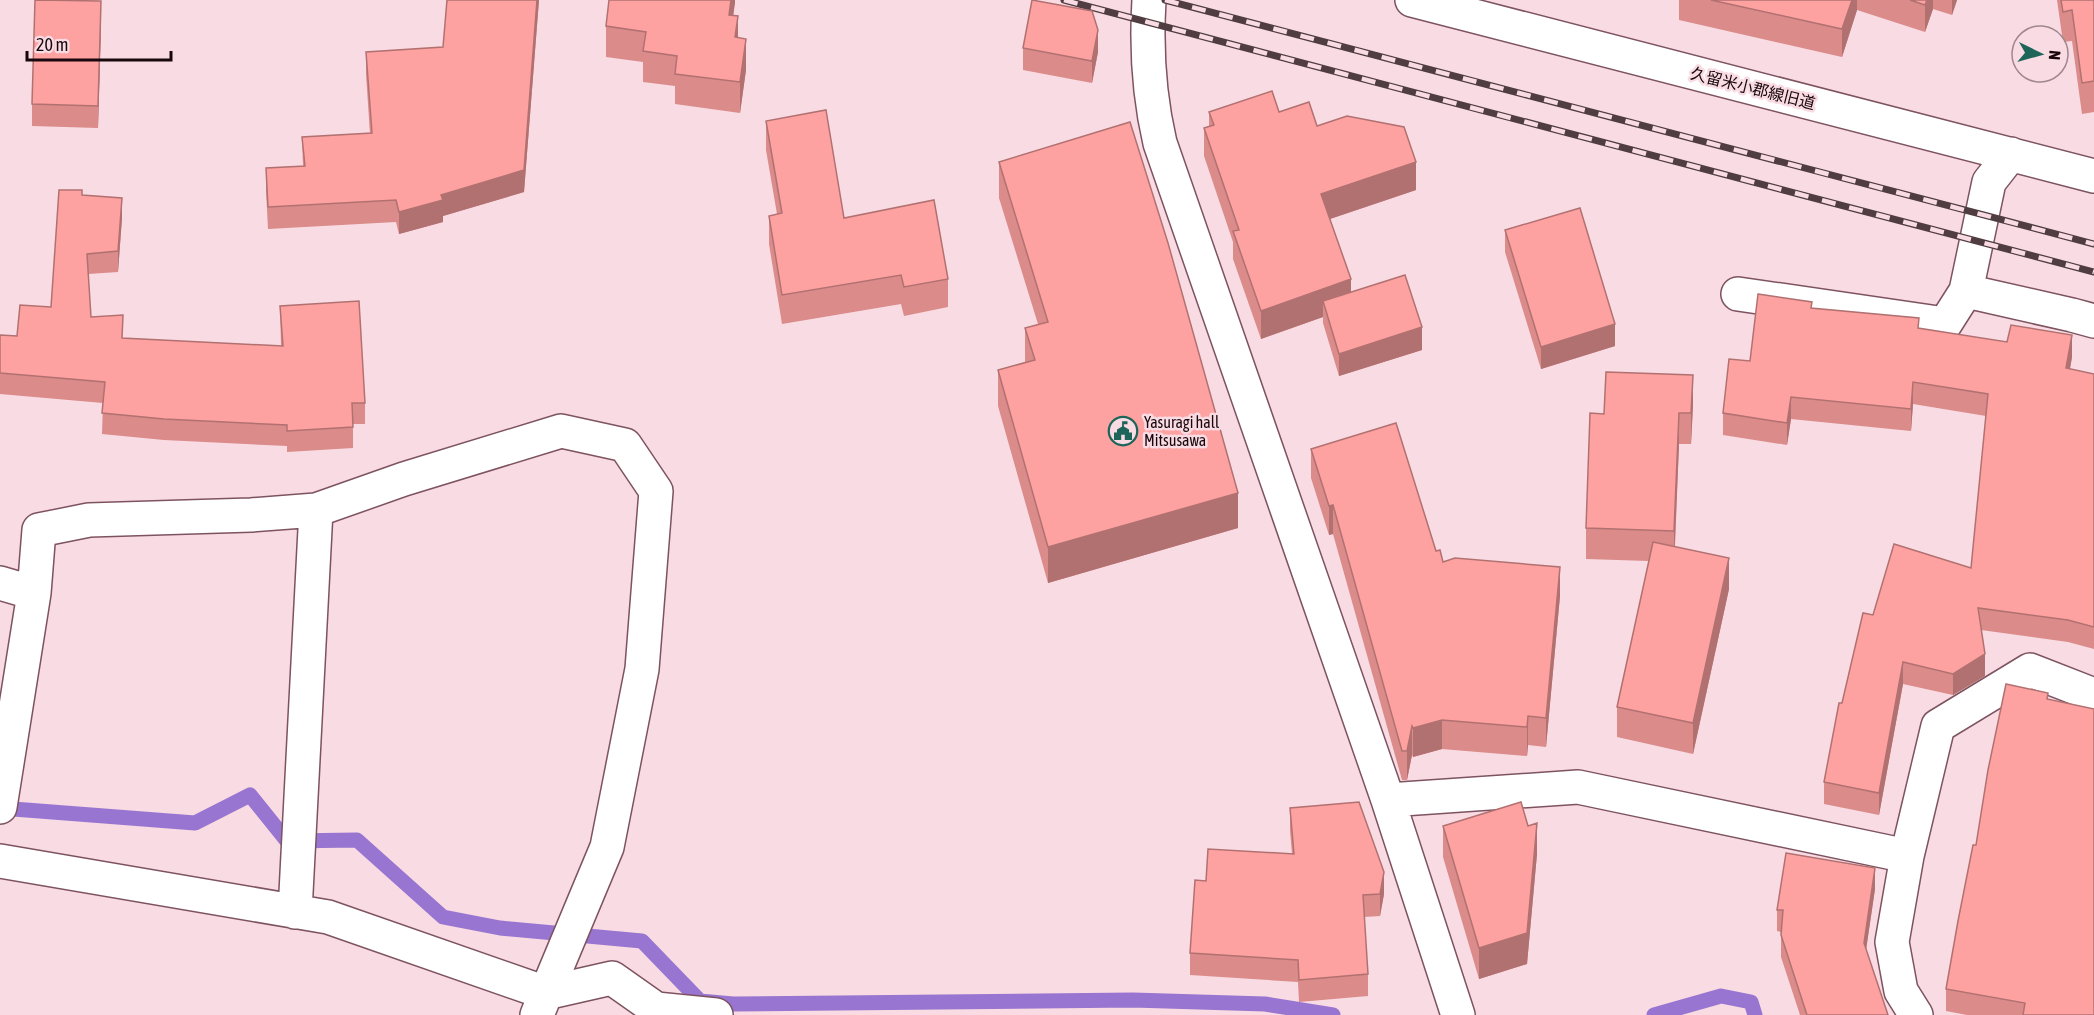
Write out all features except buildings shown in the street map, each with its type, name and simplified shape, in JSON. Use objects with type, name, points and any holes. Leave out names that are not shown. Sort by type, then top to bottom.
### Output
[{"type":"street","points":[[1149,0],[1149,79],[1152,108],[1160,143],[1388,800],[1458,1015]]},
{"type":"street","name":"久留米小郡線旧道","points":[[1412,0],[1459,6],[2094,176]]},
{"type":"street","points":[[1738,294],[1945,324],[1966,291],[1989,182],[2011,154]]},
{"type":"street","points":[[1966,291],[2094,321]]},
{"type":"street","points":[[0,807],[34,593],[39,530],[89,520],[251,515],[316,510],[404,479],[561,431],[625,445],[656,491],[642,669],[608,847],[542,1004]]},
{"type":"street","points":[[295,912],[316,510]]},
{"type":"street","points":[[0,583],[34,593]]},
{"type":"street","points":[[1917,1015],[1901,991],[1892,942],[1907,856],[1938,726],[2030,670],[2094,695]]},
{"type":"street","points":[[1388,800],[1578,787],[1907,856]]},
{"type":"street","points":[[0,861],[328,917],[542,1004],[612,978],[656,1009],[716,1015]]},
{"type":"waterway","points":[[0,808],[195,823],[250,795],[287,841],[357,840],[443,917],[500,928],[642,941],[700,1001],[733,1004],[1133,1000],[1265,1004],[1333,1015]]},
{"type":"waterway","points":[[1654,1015],[1721,996],[1751,1002],[1755,1015]]},
{"type":"railway","points":[[1064,0],[2094,272]]},
{"type":"railway","points":[[1165,0],[2094,244]]},
{"type":"place","name":"Yasuragi hall Mitsusawa","points":[[1123,431]]}]
